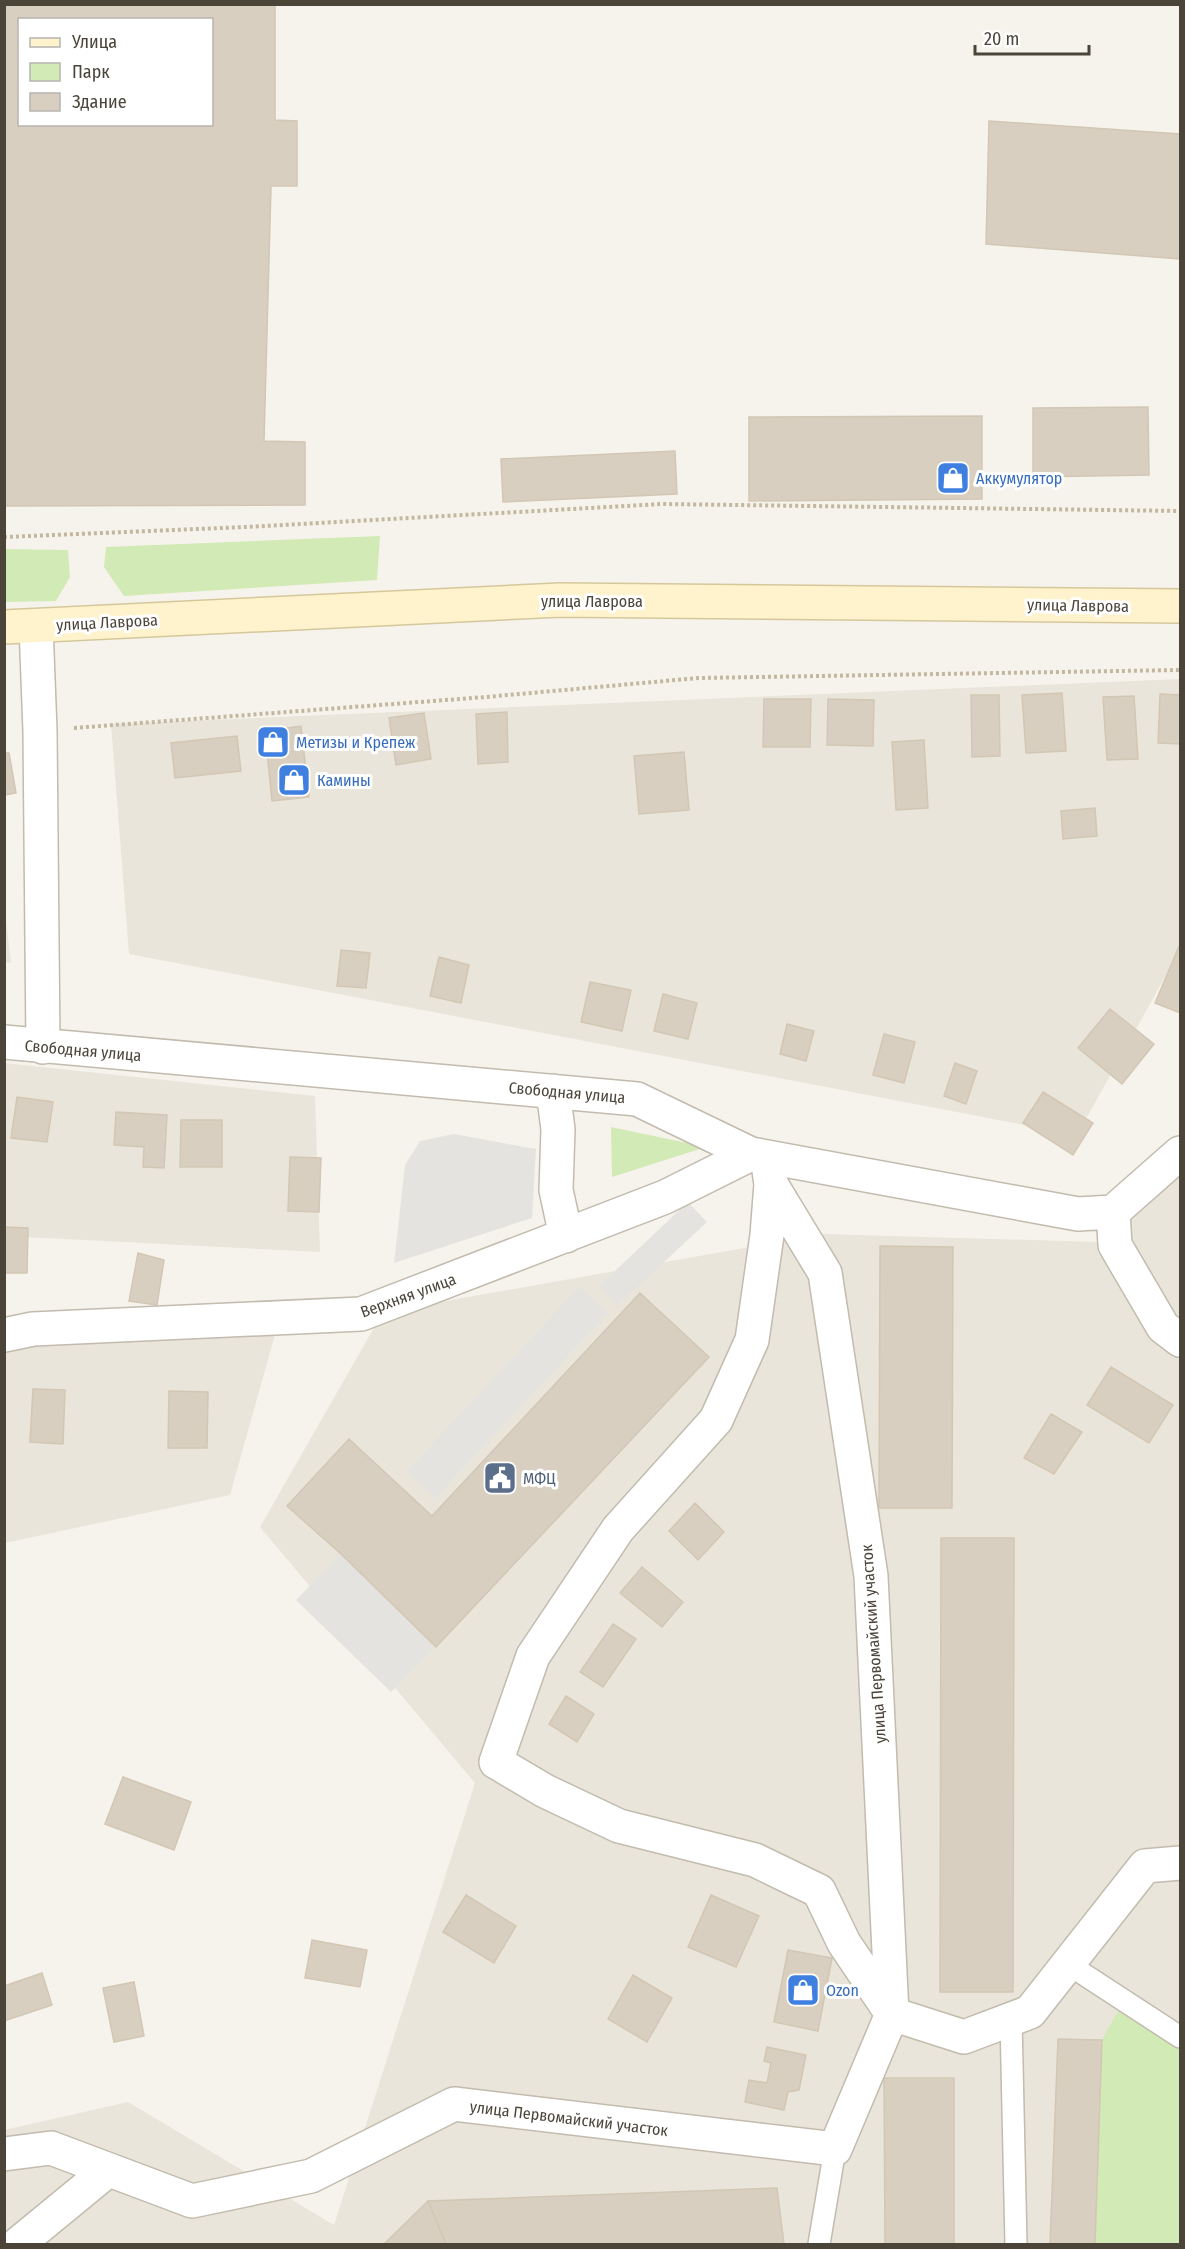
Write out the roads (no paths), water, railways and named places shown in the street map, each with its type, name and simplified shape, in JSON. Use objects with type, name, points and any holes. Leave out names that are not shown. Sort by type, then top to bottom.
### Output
[{"type":"main road","name":"улица Лаврова","points":[[4,627],[560,600],[1180,606]]},
{"type":"street","points":[[36,626],[40,730],[43,1047]]},
{"type":"street","name":"Свободная улица","points":[[4,1042],[637,1099],[763,1165],[1078,1214],[1113,1212]]},
{"type":"street","points":[[553,1091],[558,1129],[556,1190],[566,1236]]},
{"type":"street","points":[[1180,1153],[1113,1212],[1115,1245],[1163,1327],[1180,1340]]},
{"type":"street","points":[[763,1165],[767,1235],[752,1340],[716,1420],[618,1529],[533,1656],[496,1762],[545,1791],[619,1826],[754,1860],[819,1891],[844,1943],[892,2014],[964,2037],[1030,2012],[1145,1866],[1180,1863]]},
{"type":"street","name":"Верхняя улица","points":[[4,1335],[33,1329],[361,1314],[665,1197],[763,1165]]},
{"type":"street","name":"улица Первомайский участок","points":[[4,2154],[51,2148],[192,2201],[311,2176],[453,2104],[835,2149],[892,2014],[872,1576],[825,1274],[763,1165]]},
{"type":"street","points":[[18,2244],[108,2170]]},
{"type":"lane","points":[[1068,1964],[1180,2037]]},
{"type":"lane","points":[[1011,2019],[1016,2244]]},
{"type":"lane","points":[[819,2244],[835,2149]]},
{"type":"place","name":"Аккумулятор","points":[[953,478]]},
{"type":"place","name":"Метизы и Крепеж","points":[[273,742]]},
{"type":"place","name":"Камины","points":[[294,780]]},
{"type":"place","name":"МФЦ","points":[[500,1478]]},
{"type":"place","name":"Ozon","points":[[803,1990]]}]
